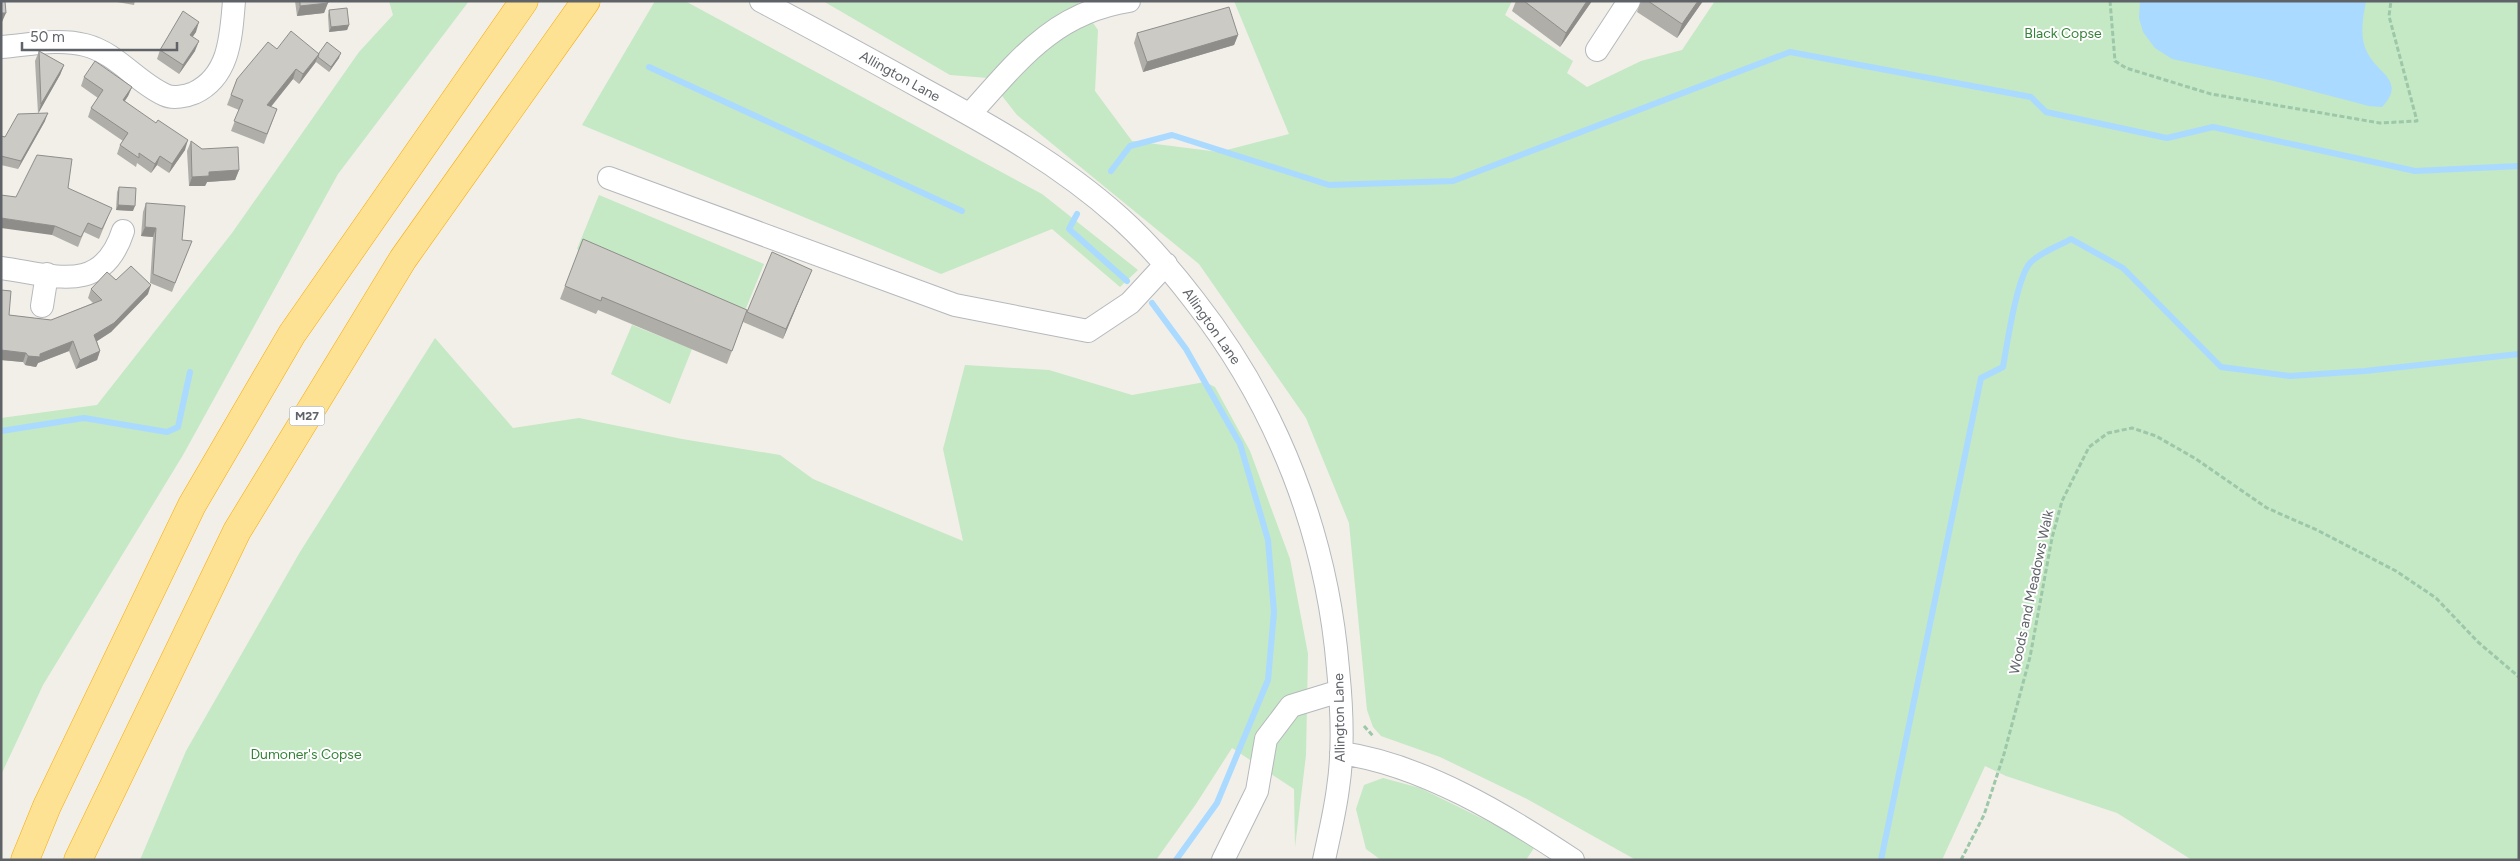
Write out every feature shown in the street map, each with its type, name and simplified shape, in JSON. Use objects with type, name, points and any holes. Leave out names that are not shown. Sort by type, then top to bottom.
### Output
[{"type":"highway","points":[[25,860],[47,806],[197,497],[292,334],[524,1]]},
{"type":"highway","name":"M27","points":[[78,860],[237,532],[403,259],[586,1]]},
{"type":"street","points":[[1,47],[61,42],[85,45],[113,58],[167,96],[188,96],[207,87],[222,67],[231,39],[234,1]]},
{"type":"street","name":"Allington Lane","points":[[761,1],[970,114],[1046,159],[1080,184],[1124,221],[1166,264],[1214,324],[1259,397],[1282,444],[1305,502],[1321,558],[1336,641],[1340,691],[1341,753],[1338,788],[1324,860]]},
{"type":"street","points":[[970,114],[1018,59],[1049,33],[1078,17],[1116,3],[1129,1]]},
{"type":"street","points":[[1597,50],[1629,1]]},
{"type":"street","points":[[609,178],[955,305],[1088,331],[1130,303],[1166,264]]},
{"type":"street","points":[[1,268],[77,278],[90,274],[111,258],[122,230]]},
{"type":"street","points":[[42,306],[47,274]]},
{"type":"street","points":[[1223,860],[1257,791],[1266,739],[1291,706],[1340,691]]},
{"type":"street","points":[[1341,753],[1390,763],[1454,791],[1499,814],[1563,857]]},
{"type":"path","points":[[2110,1],[2115,61],[2126,68],[2211,94],[2380,123],[2417,121],[2389,16],[2391,1]]},
{"type":"path","name":"Woods and Meadows Walk","points":[[1961,860],[1984,815],[2004,754],[2030,657],[2052,538],[2062,501],[2088,447],[2108,433],[2132,428],[2156,436],[2196,459],[2267,508],[2317,530],[2396,571],[2436,598],[2478,642],[2519,677]]},
{"type":"path","points":[[1362,723],[1368,732],[1379,741]]},
{"type":"green space","points":[[389,1],[469,1],[338,174],[183,455],[43,685],[1,775],[1,418],[97,405],[232,233],[359,52],[393,15]]},
{"type":"green space","points":[[655,1],[685,1],[1042,194],[1138,270],[1120,287],[1052,229],[941,274],[582,125]]},
{"type":"green space","name":"Black Copse","points":[[823,1],[1077,1],[1098,30],[1095,91],[1132,141],[1219,152],[1289,134],[1234,1],[1512,1],[1505,15],[1573,61],[1567,73],[1587,87],[1641,61],[1682,50],[1715,1],[2519,1],[2519,860],[2192,860],[2117,813],[2006,776],[1985,766],[1942,860],[1636,860],[1527,799],[1440,757],[1381,736],[1373,727],[1367,710],[1349,523],[1306,418],[1199,264],[1017,115],[988,78],[950,75]]},
{"type":"green space","points":[[599,195],[764,264],[742,318],[577,249]]},
{"type":"green space","points":[[632,325],[692,349],[670,404],[611,374]]},
{"type":"green space","name":"Dumoner's Copse","points":[[435,338],[513,428],[579,418],[682,439],[780,455],[813,479],[963,541],[943,449],[965,365],[1049,370],[1132,395],[1205,382],[1215,387],[1250,451],[1290,559],[1308,654],[1306,755],[1295,847],[1294,789],[1232,748],[1196,804],[1156,860],[140,860],[186,751],[300,552]]},
{"type":"green space","points":[[1383,778],[1420,788],[1536,845],[1526,860],[1381,860],[1366,849],[1356,809],[1364,785]]},
{"type":"water","points":[[2140,1],[2366,1],[2362,27],[2363,40],[2372,60],[2388,78],[2392,90],[2382,107],[2369,106],[2274,81],[2172,59],[2155,48],[2143,32],[2139,18]]},
{"type":"building","points":[[1,1],[5,1],[6,13],[1,13]]},
{"type":"building","points":[[300,1],[328,1],[328,3],[300,6]]},
{"type":"building","points":[[1524,1],[1587,1],[1566,33]]},
{"type":"building","points":[[1648,1],[1698,1],[1682,24]]},
{"type":"building","points":[[1229,7],[1238,35],[1147,62],[1137,33]]},
{"type":"building","points":[[347,8],[349,25],[331,27],[329,10]]},
{"type":"building","points":[[183,11],[199,22],[190,35],[199,41],[183,65],[160,50]]},
{"type":"building","points":[[291,31],[319,54],[303,74],[296,69],[267,105],[277,109],[267,134],[234,121],[243,100],[231,95],[237,79],[268,42],[277,49]]},
{"type":"building","points":[[327,42],[341,53],[331,67],[318,57]]},
{"type":"building","points":[[39,51],[64,65],[41,104]]},
{"type":"building","points":[[95,61],[132,87],[123,100],[156,123],[158,120],[188,140],[172,164],[160,156],[155,164],[139,153],[139,158],[120,145],[128,133],[91,108],[103,90],[84,77]]},
{"type":"building","points":[[48,113],[21,161],[1,156],[1,136],[5,137],[18,114]]},
{"type":"building","points":[[191,141],[202,149],[238,147],[239,170],[209,172],[209,176],[192,177]]},
{"type":"building","points":[[37,155],[72,159],[68,188],[112,208],[102,229],[88,223],[81,237],[55,226],[1,218],[1,195],[16,197]]},
{"type":"building","points":[[119,187],[136,188],[135,206],[118,205]]},
{"type":"building","points":[[146,203],[185,206],[182,240],[192,241],[175,283],[153,274],[156,228],[145,227]]},
{"type":"building","points":[[583,239],[747,310],[732,351],[602,297],[601,301],[565,286]]},
{"type":"building","points":[[772,252],[812,270],[786,329],[747,312]]},
{"type":"building","points":[[131,266],[151,285],[114,323],[94,335],[100,351],[80,360],[73,341],[40,354],[40,357],[1,350],[1,290],[11,291],[9,315],[51,320],[102,300],[91,289],[107,272],[116,280]]},
{"type":"waterway","points":[[1111,171],[1130,146],[1172,135],[1329,185],[1453,181],[1790,52],[2031,97],[2046,112],[2167,138],[2213,127],[2415,171],[2519,166]]},
{"type":"waterway","points":[[649,67],[962,211]]},
{"type":"waterway","points":[[1077,214],[1069,229],[1127,281]]},
{"type":"waterway","points":[[1881,860],[1981,378],[2003,367],[2013,311],[2021,281],[2026,269],[2035,258],[2071,239],[2123,268],[2221,367],[2290,376],[2365,371],[2519,354]]},
{"type":"waterway","points":[[1152,303],[1186,349],[1240,444],[1268,540],[1274,612],[1268,680],[1217,803],[1176,860]]},
{"type":"waterway","points":[[1,431],[84,418],[167,432],[178,427],[190,372]]}]
